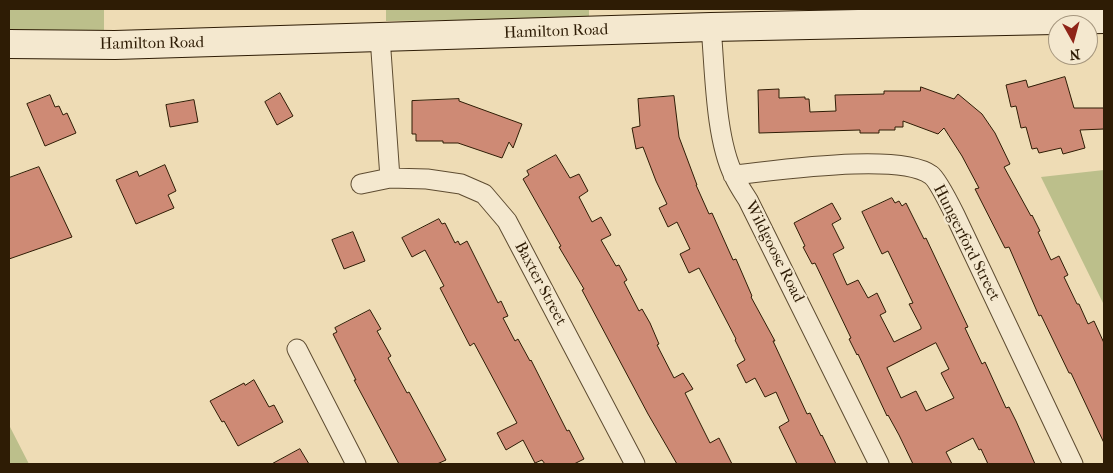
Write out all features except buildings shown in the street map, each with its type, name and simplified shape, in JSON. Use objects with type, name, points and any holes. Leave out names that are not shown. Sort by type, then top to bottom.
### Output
[{"type":"main road","name":"Hamilton Road","points":[[9,44],[105,45],[711,27],[1104,19]]},
{"type":"street","name":"Wildgoose Road","points":[[711,27],[719,117],[726,152],[734,175],[879,464]]},
{"type":"street","points":[[380,37],[390,178]]},
{"type":"street","name":"Hungerford Street","points":[[734,175],[846,165],[884,164],[909,167],[932,176],[955,215],[1073,464]]},
{"type":"street","name":"Baxter Street","points":[[361,184],[390,178],[427,179],[461,184],[484,194],[507,221],[635,464]]},
{"type":"street","points":[[297,349],[356,464]]},
{"type":"green space","points":[[9,9],[104,9],[104,32],[9,30]]},
{"type":"green space","points":[[386,9],[589,9],[589,18],[386,21]]},
{"type":"green space","points":[[1104,170],[1104,305],[1041,177]]},
{"type":"green space","points":[[9,425],[29,464],[9,464]]}]
